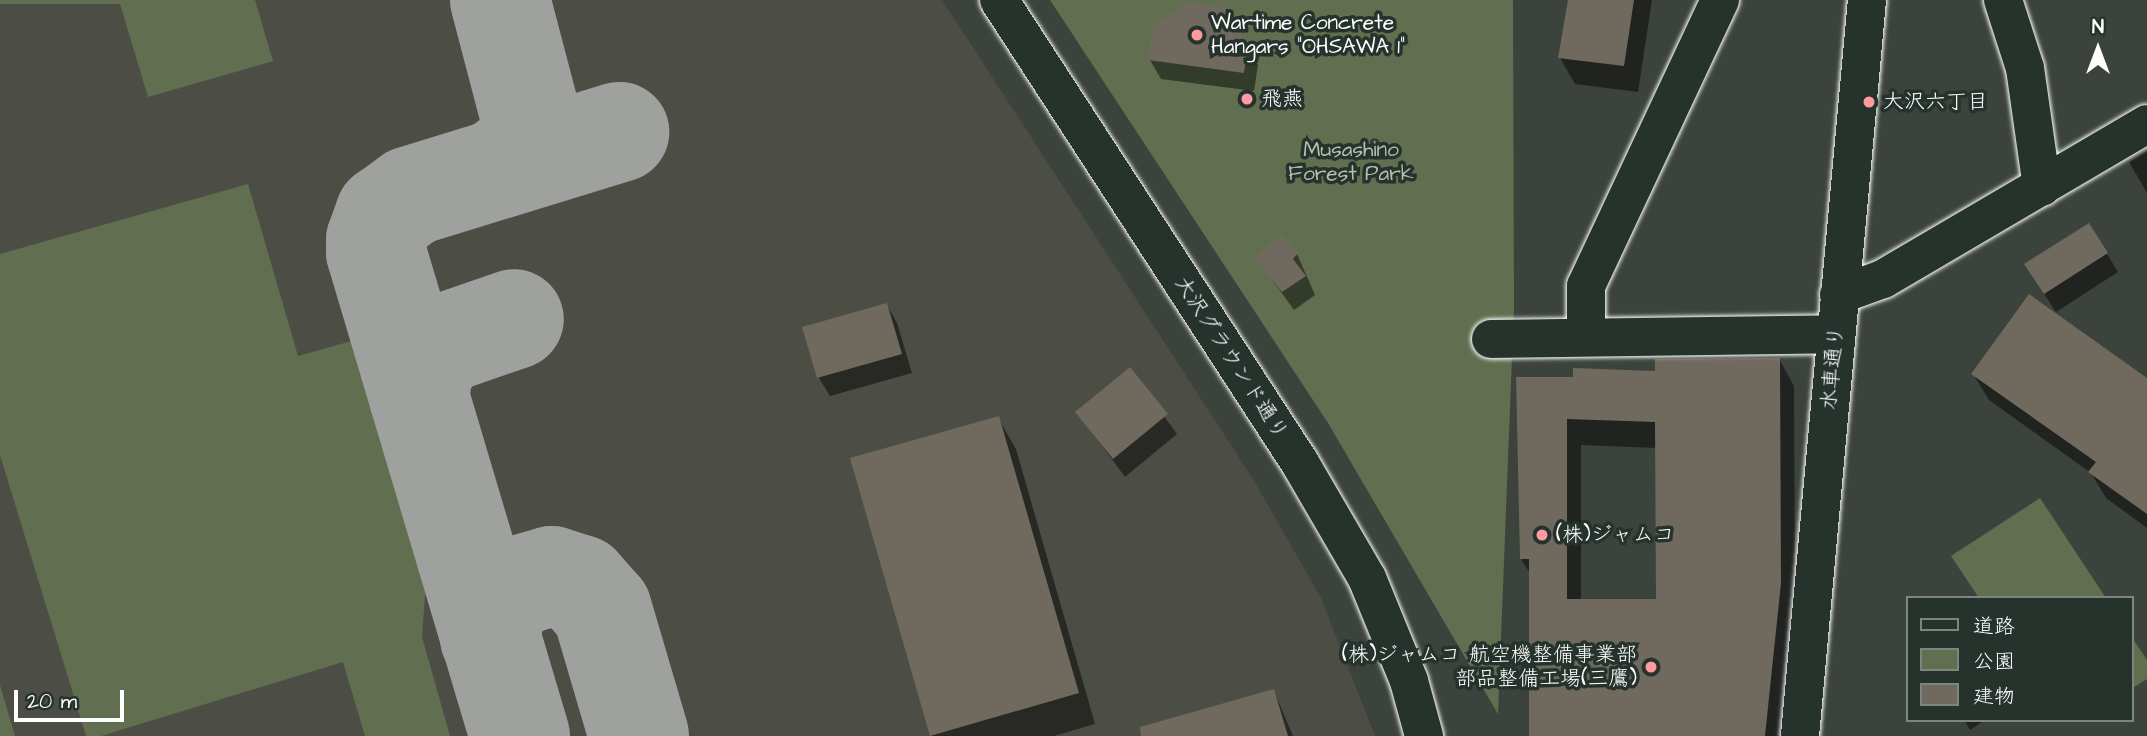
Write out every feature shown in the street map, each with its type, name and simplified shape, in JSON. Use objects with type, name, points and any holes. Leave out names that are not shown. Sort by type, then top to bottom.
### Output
[{"type":"street","name":"大沢グラウンド通り","points":[[999,0],[1327,509],[1367,578],[1409,681],[1424,736]]},
{"type":"street","points":[[1586,338],[1586,286],[1720,0]]},
{"type":"street","name":"水車通り","points":[[1800,736],[1867,0]]},
{"type":"street","points":[[2003,0],[2025,68],[2042,187]]},
{"type":"street","points":[[1839,295],[1883,279],[2147,124]]},
{"type":"street","points":[[1491,339],[1836,334]]},
{"type":"shaded area","points":[[0,0],[942,0],[1253,479],[1321,598],[1375,736],[0,736]]},
{"type":"green space","points":[[0,0],[255,0],[273,61],[148,97],[120,4],[0,4]]},
{"type":"green space","name":"Musashino Forest Park","points":[[1050,0],[1513,0],[1514,306],[1498,714],[1328,423]]},
{"type":"green space","points":[[248,184],[298,356],[366,337],[427,568],[422,637],[450,736],[365,736],[343,662],[101,736],[86,736],[0,455],[0,254]]},
{"type":"green space","points":[[2040,498],[2105,596],[1978,596],[1951,556]]},
{"type":"green space","points":[[2133,639],[2147,660],[2147,679],[2133,688]]},
{"type":"green space","points":[[0,685],[15,736],[0,736]]},
{"type":"building","points":[[1568,0],[1634,0],[1624,66],[1558,58]]},
{"type":"building","name":"Wartime Concrete Hangars \"OHSAWA 1\"","points":[[1189,2],[1225,8],[1248,44],[1244,73],[1148,60],[1153,25]]},
{"type":"building","points":[[2089,223],[2108,253],[2044,294],[2024,264]]},
{"type":"building","points":[[1282,234],[1298,253],[1293,259],[1306,276],[1282,292],[1254,257]]},
{"type":"building","points":[[2029,294],[2147,378],[2147,514],[2088,472],[2096,462],[1971,374]]},
{"type":"building","points":[[887,303],[902,354],[817,378],[802,327]]},
{"type":"building","points":[[1780,358],[1781,583],[1765,736],[1529,736],[1529,559],[1520,559],[1516,377],[1573,377],[1573,368],[1655,371],[1655,359]],"holes":[[[1567,419],[1655,422],[1656,599],[1567,599]]]},
{"type":"building","points":[[1130,367],[1168,414],[1113,459],[1075,412]]},
{"type":"building","points":[[999,416],[1079,693],[930,736],[850,458]]},
{"type":"building","points":[[1274,689],[1288,736],[1141,736],[1140,727]]},
{"type":"taxiway","points":[[499,168],[523,150],[532,122],[500,0]]},
{"type":"taxiway","points":[[520,736],[376,252],[376,240],[385,215],[411,196],[619,132]]},
{"type":"taxiway","points":[[419,397],[424,367],[442,344],[514,319]]},
{"type":"taxiway","points":[[490,638],[496,607],[517,586],[552,576],[580,585],[602,610],[639,736]]},
{"type":"place","name":"Wartime Concrete Hangars \"OHSAWA 1\"","points":[[1197,35]]},
{"type":"place","name":"飛燕","points":[[1247,99]]},
{"type":"place","name":"大沢六丁目","points":[[1869,102]]},
{"type":"place","name":"(株)ジャムコ","points":[[1542,535]]},
{"type":"place","name":"(株)ジャムコ 航空機整備事業部 部品整備工場(三鷹)","points":[[1651,667]]}]
